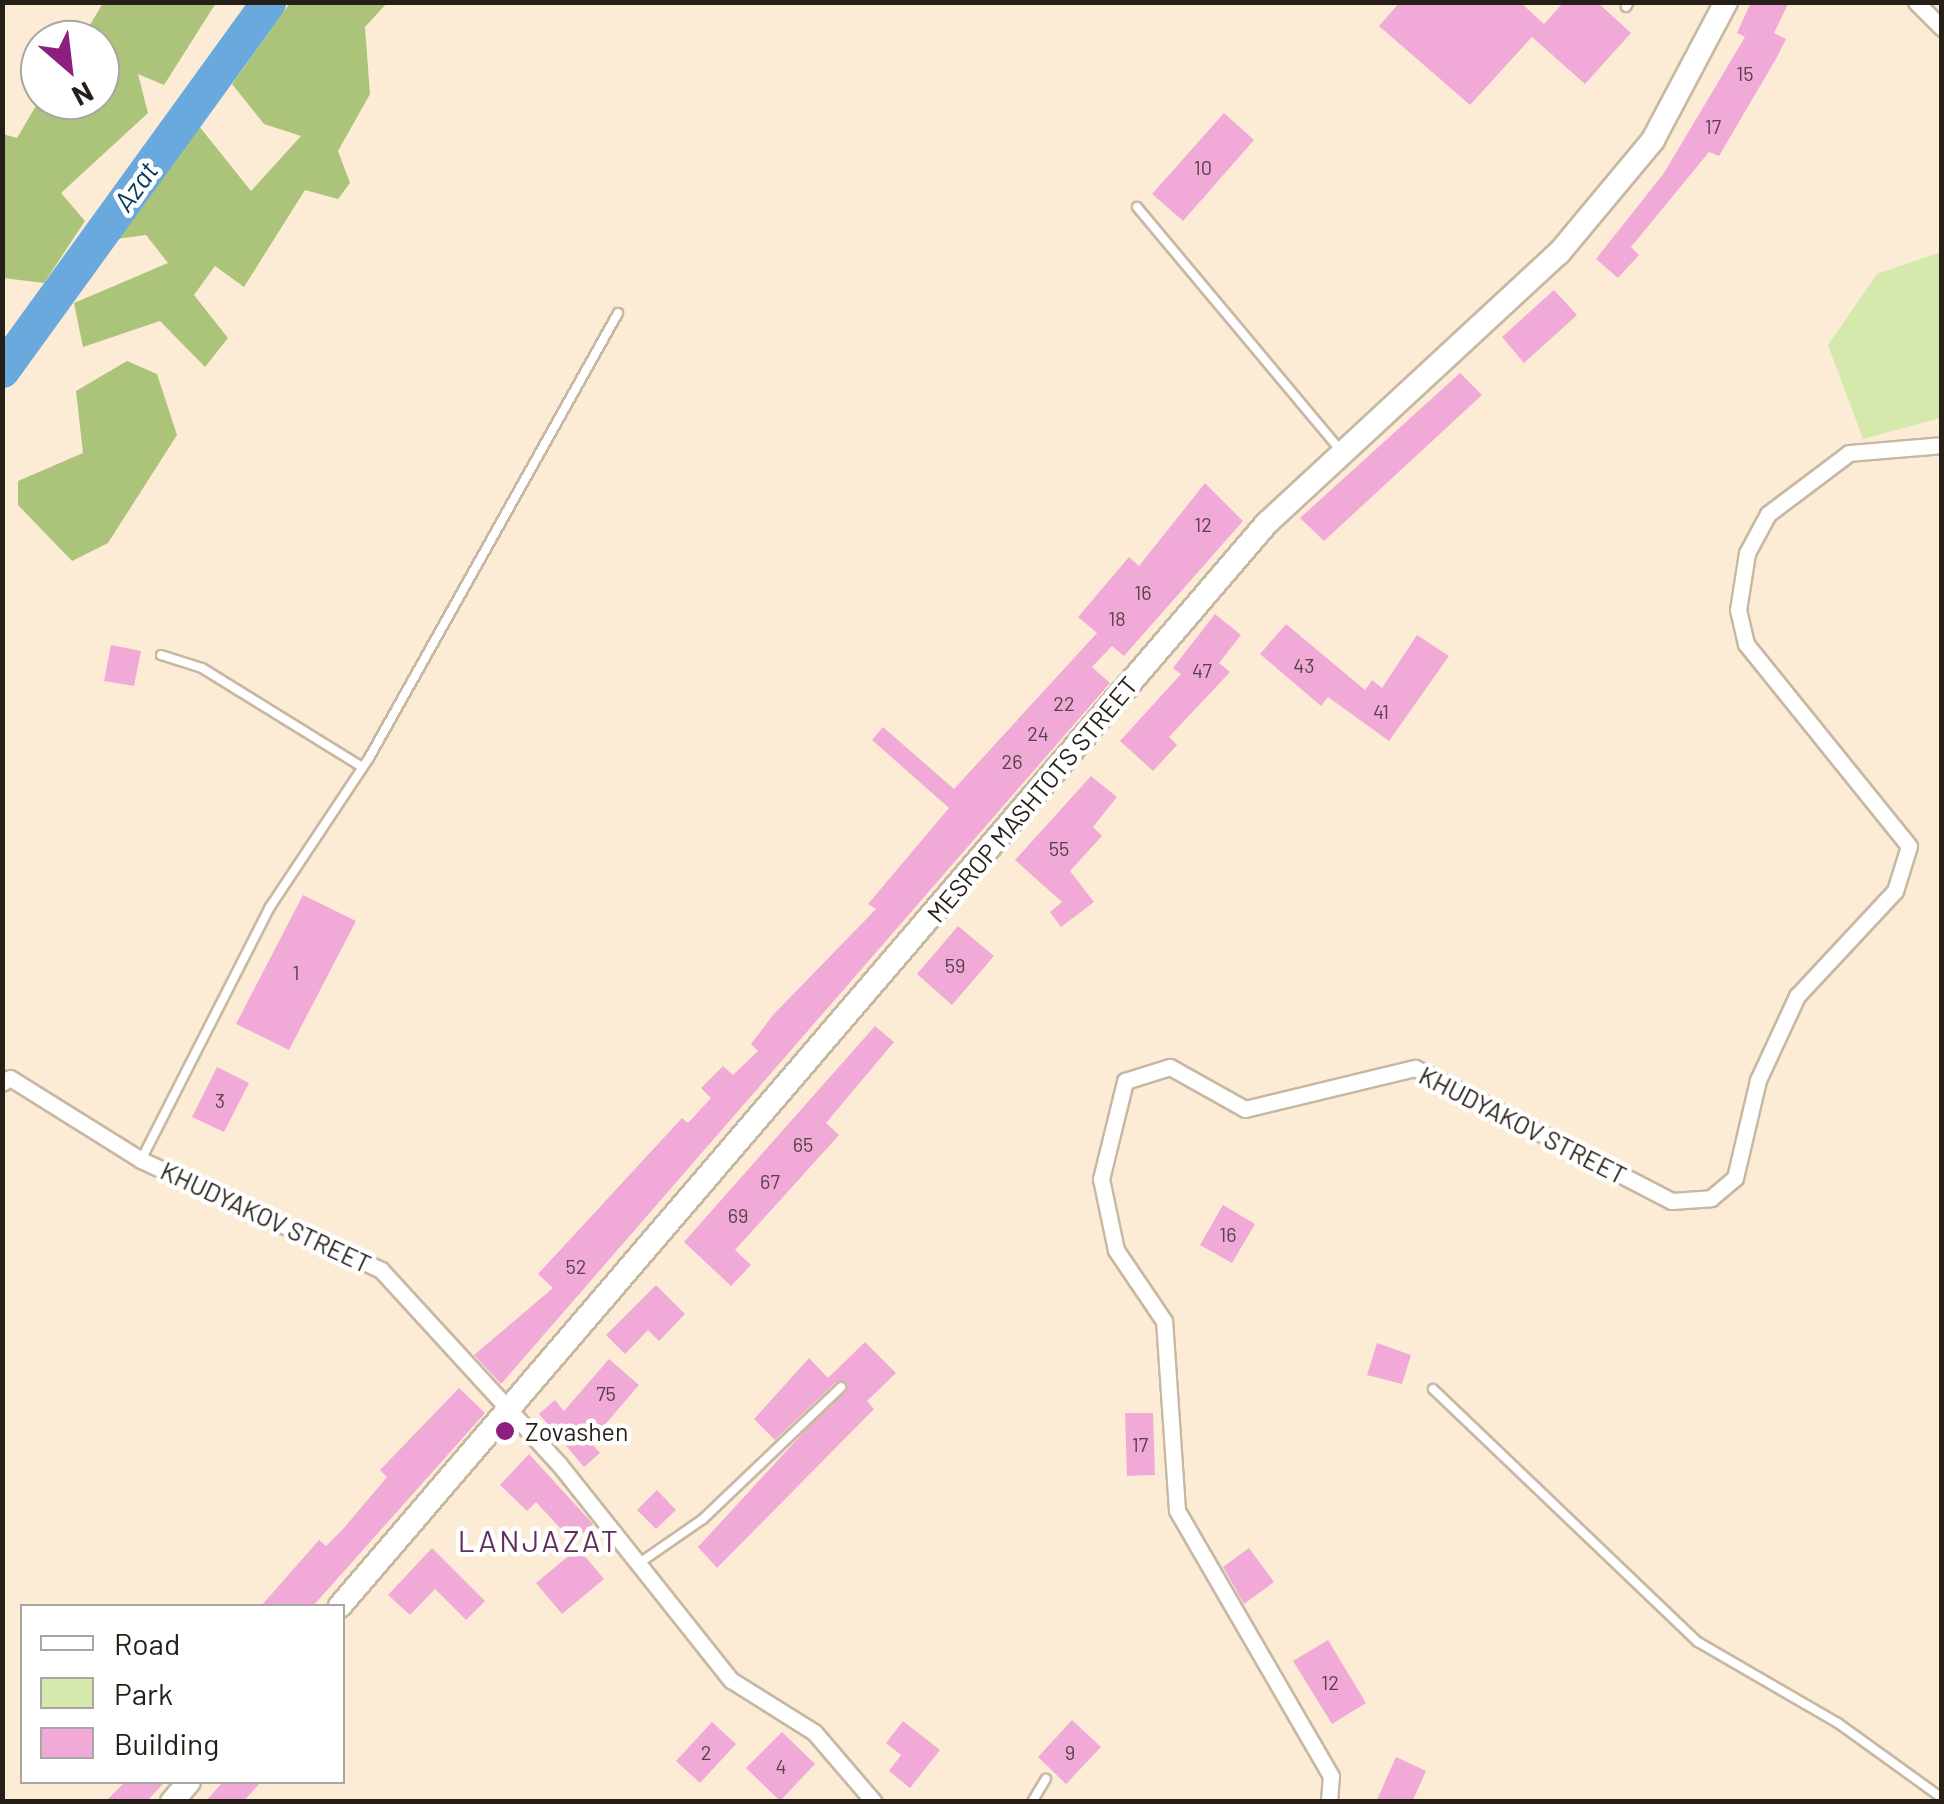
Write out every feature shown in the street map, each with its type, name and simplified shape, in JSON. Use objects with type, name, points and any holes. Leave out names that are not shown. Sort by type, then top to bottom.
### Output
[{"type":"street","name":"MESROP MASHTOTS STREET","points":[[342,1604],[1267,524],[1572,238],[1653,140],[1726,2]]},
{"type":"street","points":[[1916,2],[1942,28]]},
{"type":"street","name":"KHUDYAKOV STREET","points":[[1329,1802],[1331,1776],[1177,1510],[1164,1322],[1116,1250],[1101,1179],[1124,1081],[1170,1067],[1245,1110],[1415,1068],[1672,1201],[1711,1198],[1735,1178],[1758,1080],[1797,996],[1895,891],[1909,846],[1746,644],[1738,610],[1746,553],[1768,514],[1849,453],[1942,445]]},
{"type":"street","name":"KHUDYAKOV STREET","points":[[2,1084],[10,1078],[141,1160],[381,1270],[638,1564],[731,1680],[814,1732],[874,1802]]},
{"type":"lane","points":[[1137,207],[1344,455]]},
{"type":"lane","points":[[141,1160],[270,906],[362,767],[618,313]]},
{"type":"lane","points":[[161,655],[202,668],[362,767]]},
{"type":"lane","points":[[638,1564],[703,1519],[841,1388]]},
{"type":"lane","points":[[1433,1389],[1698,1642],[1838,1723],[1942,1798]]},
{"type":"lane","points":[[1032,1802],[1046,1779]]},
{"type":"green space","points":[[103,3],[216,3],[164,85],[138,74],[148,113],[61,193],[85,221],[44,283],[3,278],[3,134],[17,138],[28,120],[120,120],[120,20],[93,20]]},
{"type":"green space","points":[[290,3],[387,3],[365,27],[370,94],[338,151],[350,183],[338,199],[305,190],[244,287],[215,266],[194,295],[228,338],[205,367],[160,321],[83,347],[74,303],[168,263],[146,235],[116,239],[113,223],[195,121],[251,191],[301,136],[264,124],[232,84]]},
{"type":"green space","points":[[1941,252],[1941,418],[1863,439],[1828,345],[1877,274]]},
{"type":"green space","points":[[127,361],[157,374],[177,435],[108,543],[72,561],[18,505],[18,481],[83,453],[76,391]]},
{"type":"building","points":[[1400,2],[1520,2],[1544,24],[1564,2],[1597,2],[1631,33],[1585,84],[1532,37],[1470,105],[1379,26]]},
{"type":"building","points":[[1751,2],[1789,2],[1774,33],[1786,39],[1719,156],[1709,152],[1631,247],[1639,255],[1618,278],[1596,259],[1664,173],[1745,37],[1737,33]]},
{"type":"building","points":[[1224,113],[1254,140],[1183,221],[1152,194]]},
{"type":"building","points":[[1554,290],[1577,315],[1524,363],[1502,337]]},
{"type":"building","points":[[1460,373],[1482,395],[1324,541],[1300,518]]},
{"type":"building","points":[[1205,483],[1243,521],[1124,656],[1112,646],[1092,667],[1110,683],[501,1384],[474,1355],[553,1288],[538,1274],[682,1118],[688,1123],[711,1098],[701,1088],[723,1066],[733,1075],[758,1051],[751,1044],[773,1015],[876,909],[868,904],[949,808],[872,740],[883,727],[954,789],[1097,633],[1078,617],[1129,557],[1139,566]]},
{"type":"building","points":[[1215,614],[1241,635],[1219,663],[1230,672],[1169,737],[1177,745],[1153,771],[1120,741],[1181,674],[1173,668]]},
{"type":"building","points":[[1286,624],[1365,690],[1372,680],[1382,688],[1417,635],[1449,656],[1389,741],[1328,697],[1321,706],[1260,654]]},
{"type":"building","points":[[111,645],[141,651],[134,686],[104,681]]},
{"type":"building","points":[[1091,776],[1117,797],[1093,827],[1102,836],[1070,871],[1094,902],[1061,927],[1050,912],[1062,902],[1015,860]]},
{"type":"building","points":[[303,895],[356,921],[289,1050],[236,1024]]},
{"type":"building","points":[[958,926],[994,956],[952,1005],[917,974]]},
{"type":"building","points":[[875,1026],[894,1042],[826,1123],[839,1135],[735,1250],[751,1265],[731,1286],[684,1242]]},
{"type":"building","points":[[217,1067],[249,1083],[224,1132],[192,1117]]},
{"type":"building","points":[[1223,1205],[1255,1224],[1232,1263],[1200,1245]]},
{"type":"building","points":[[656,1285],[685,1314],[659,1341],[648,1330],[625,1354],[606,1335]]},
{"type":"building","points":[[865,1342],[896,1373],[867,1401],[874,1409],[717,1568],[698,1547],[848,1384],[836,1382],[775,1440],[754,1419],[809,1358],[828,1378]]},
{"type":"building","points":[[1377,1343],[1411,1355],[1402,1384],[1367,1375]]},
{"type":"building","points":[[609,1359],[639,1385],[590,1442],[600,1453],[584,1467],[539,1414],[555,1400],[564,1411]]},
{"type":"building","points":[[459,1388],[485,1413],[315,1604],[263,1604],[319,1540],[326,1546],[343,1529],[387,1477],[380,1470]]},
{"type":"building","points":[[1125,1413],[1153,1413],[1155,1475],[1127,1476]]},
{"type":"building","points":[[529,1454],[593,1524],[573,1542],[536,1502],[527,1511],[500,1485]]},
{"type":"building","points":[[657,1490],[676,1510],[656,1529],[637,1510]]},
{"type":"building","points":[[432,1548],[485,1601],[466,1620],[435,1589],[410,1615],[388,1595]]},
{"type":"building","points":[[578,1548],[604,1579],[562,1614],[536,1583]]},
{"type":"building","points":[[1249,1548],[1274,1582],[1244,1604],[1223,1567]]},
{"type":"building","points":[[1328,1640],[1366,1703],[1332,1724],[1293,1661]]},
{"type":"building","points":[[1072,1720],[1101,1747],[1066,1784],[1038,1757]]},
{"type":"building","points":[[903,1721],[940,1750],[910,1788],[889,1771],[901,1755],[886,1743]]},
{"type":"building","points":[[712,1722],[736,1744],[700,1783],[676,1761]]},
{"type":"building","points":[[782,1732],[815,1764],[780,1801],[746,1768]]},
{"type":"building","points":[[1396,1757],[1426,1771],[1412,1802],[1376,1802]]},
{"type":"building","points":[[123,1784],[163,1784],[146,1802],[105,1802]]},
{"type":"building","points":[[221,1784],[259,1784],[243,1802],[205,1802]]},
{"type":"waterway","name":"Azat","points":[[2,370],[268,2]]},
{"type":"place","name":"Zovashen","points":[[505,1431]]},
{"type":"district","name":"LANJAZAT","points":[[539,1540]]}]
